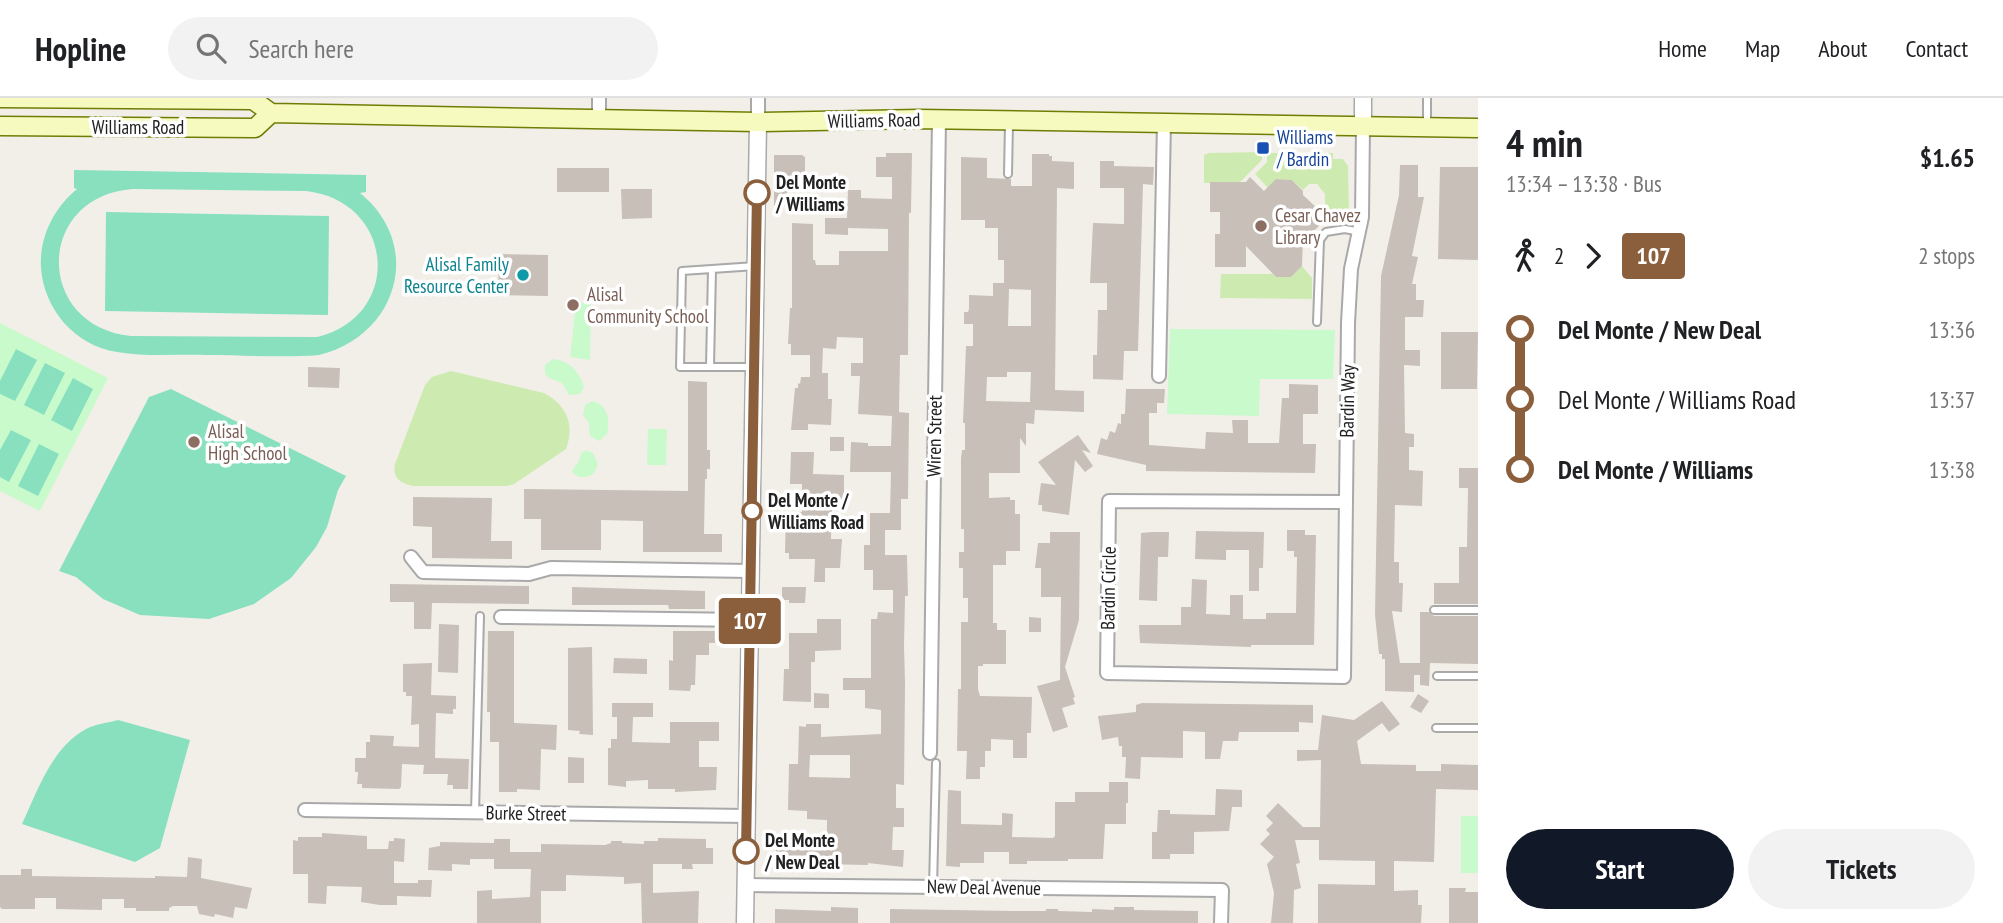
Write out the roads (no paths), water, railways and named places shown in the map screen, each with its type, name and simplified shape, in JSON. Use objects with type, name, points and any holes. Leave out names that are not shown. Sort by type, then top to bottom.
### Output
[{"type":"main road","name":"Williams Road","points":[[0,99],[253,100],[271,106],[599,119],[758,122],[939,119],[1478,128]]},
{"type":"main road","name":"Williams Road","points":[[0,127],[255,128],[271,106]]},
{"type":"street","points":[[599,98],[599,119]]},
{"type":"street","points":[[745,923],[753,367],[758,266],[758,98]]},
{"type":"street","points":[[1363,98],[1363,126]]},
{"type":"street","name":"Wiren Street","points":[[933,758],[939,119]]},
{"type":"street","points":[[1159,376],[1164,122]]},
{"type":"street","name":"Bardin Way","points":[[1344,677],[1349,310],[1351,269],[1360,232],[1363,126]]},
{"type":"street","name":"Bardin Circle","points":[[1344,677],[1107,673],[1109,501],[1346,502]]},
{"type":"street","points":[[411,557],[423,572],[528,574],[551,568],[751,571]]},
{"type":"street","points":[[501,617],[750,620]]},
{"type":"street","name":"Burke Street","points":[[305,810],[747,816]]},
{"type":"street","name":"New Deal Avenue","points":[[746,885],[1222,890],[1221,923]]},
{"type":"lane","points":[[1427,98],[1427,128]]},
{"type":"lane","points":[[1008,174],[1009,120]]},
{"type":"lane","points":[[1317,323],[1320,240],[1326,232],[1345,229],[1360,232]]},
{"type":"lane","points":[[753,367],[680,367],[682,271],[758,266]]},
{"type":"lane","points":[[710,367],[712,269]]},
{"type":"lane","points":[[1434,610],[1478,610]]},
{"type":"lane","points":[[475,813],[480,616]]},
{"type":"lane","points":[[1437,676],[1478,676]]},
{"type":"lane","points":[[1436,728],[1478,728]]},
{"type":"lane","points":[[933,758],[933,887]]},
{"type":"place","name":"Williams / Bardin","points":[[1263,148]]},
{"type":"place","name":"Del Monte / Williams","points":[[757,193]]},
{"type":"place","name":"Cesar Chavez Library","points":[[1261,226]]},
{"type":"place","name":"Alisal Family Resource Center","points":[[523,275]]},
{"type":"place","name":"Alisal Community School","points":[[573,305]]},
{"type":"place","name":"Alisal High School","points":[[194,442]]},
{"type":"place","name":"Del Monte / Williams Road","points":[[752,511]]},
{"type":"place","name":"Del Monte / New Deal","points":[[746,851]]}]
